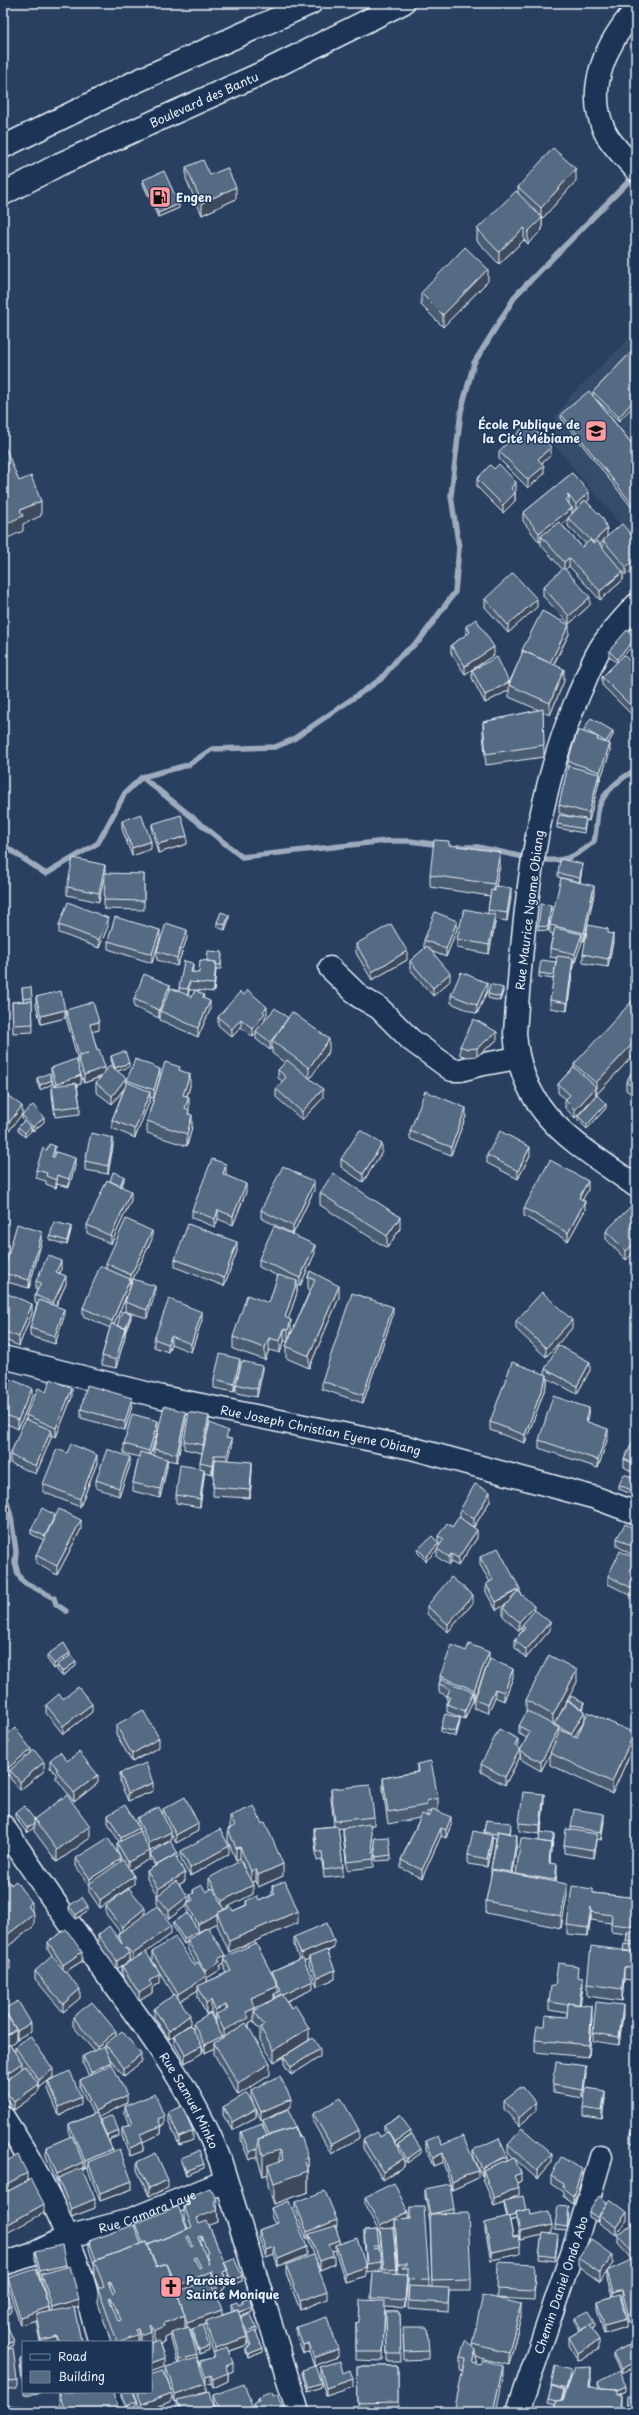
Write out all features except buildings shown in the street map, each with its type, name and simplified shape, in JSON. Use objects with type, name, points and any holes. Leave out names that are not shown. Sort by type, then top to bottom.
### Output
[{"type":"main road","points":[[254,29],[288,3]]},
{"type":"main road","points":[[6,144],[135,82],[311,3]]},
{"type":"main road","name":"Boulevard des Bantu","points":[[3,194],[131,131],[260,74],[403,3]]},
{"type":"main road","points":[[636,9],[609,44],[601,67],[597,86],[599,111],[606,132],[636,170]]},
{"type":"main road","name":"Rue Maurice Ngome Obiang","points":[[636,605],[601,648],[569,718],[543,802],[532,872],[517,1001],[515,1033],[517,1058],[524,1079],[534,1099],[548,1117],[564,1134],[636,1186]]},
{"type":"main road","points":[[330,968],[360,996],[379,1008],[411,1040],[452,1070],[461,1070],[517,1058]]},
{"type":"main road","name":"Rue Joseph Christian Eyene Obiang","points":[[3,1357],[162,1397],[418,1450],[596,1498],[636,1512]]},
{"type":"main road","name":"Rue Samuel Minko","points":[[3,1826],[173,2070],[203,2120],[226,2181],[298,2412]]},
{"type":"main road","points":[[3,2117],[31,2160],[67,2237],[83,2281],[100,2341]]},
{"type":"main road","name":"Chemin Daniel Ondo Abo","points":[[518,2412],[577,2238],[601,2157]]},
{"type":"main road","name":"Rue Camara Laye","points":[[3,2264],[31,2255],[67,2237],[127,2221],[226,2181]]},
{"type":"main road","points":[[116,2393],[123,2412]]},
{"type":"shaded area","name":"École Publique de la Cité Mébiame","points":[[636,332],[636,543],[555,446],[555,417],[571,395]]},
{"type":"waterway","points":[[142,777],[188,765],[212,749],[275,747],[292,740],[381,679],[399,657],[419,641],[455,592],[459,548],[451,496],[461,411],[474,363],[516,295],[632,178]]},
{"type":"waterway","points":[[536,859],[561,860],[568,858],[581,852],[594,841],[598,811],[601,801],[614,785],[625,776],[636,770]]},
{"type":"waterway","points":[[3,845],[46,874],[98,843],[125,793],[142,777],[242,857],[386,841],[410,841],[441,845]]},
{"type":"waterway","points":[[458,847],[478,847],[528,858]]},
{"type":"waterway","points":[[3,1488],[11,1517],[16,1551],[15,1563],[18,1574],[22,1581],[54,1598],[56,1604],[66,1611]]},
{"type":"place","name":"Engen","points":[[160,197]]},
{"type":"place","name":"École Publique de la Cité Mébiame","points":[[596,431]]},
{"type":"place","name":"Paroisse Sainte Monique","points":[[171,2287]]}]
